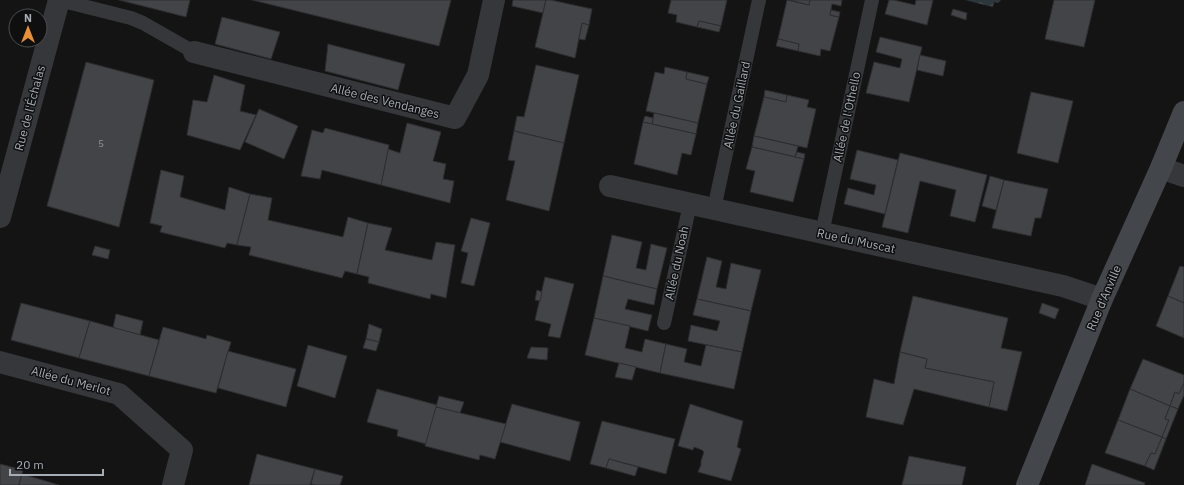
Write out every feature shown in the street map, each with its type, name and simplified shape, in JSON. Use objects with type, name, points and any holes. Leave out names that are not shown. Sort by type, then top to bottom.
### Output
[{"type":"street","name":"Rue de l'Échalas","points":[[0,217],[59,0]]},
{"type":"street","name":"Allée des Vendanges","points":[[194,52],[455,118],[478,75],[494,0]]},
{"type":"street","name":"Rue d'Anville","points":[[1027,485],[1102,299],[1162,168],[1184,112]]},
{"type":"street","points":[[1162,168],[1184,176]]},
{"type":"street","name":"Rue du Muscat","points":[[610,186],[1063,286],[1102,299]]},
{"type":"street","name":"Allée du Merlot","points":[[0,362],[119,394],[182,450],[173,485]]},
{"type":"lane","points":[[59,0],[131,18],[143,23],[194,52]]},
{"type":"lane","name":"Allée du Gaillard","points":[[714,209],[759,0]]},
{"type":"lane","name":"Allée de l'Othello","points":[[822,233],[872,0]]},
{"type":"lane","name":"Allée du Noah","points":[[664,323],[690,204]]},
{"type":"water","points":[[965,0],[1001,0],[998,3],[994,2],[993,7]]},
{"type":"building","points":[[119,0],[190,0],[186,17]]},
{"type":"building","points":[[252,0],[451,0],[439,46]]},
{"type":"building","points":[[513,0],[546,0],[543,13],[512,6]]},
{"type":"building","points":[[546,0],[592,9],[589,25],[582,23],[575,58],[535,47]]},
{"type":"building","points":[[671,0],[727,0],[721,26],[699,21],[697,27],[676,22],[677,15],[668,13]]},
{"type":"building","points":[[787,0],[809,5],[810,0],[842,0],[841,6],[832,4],[830,15],[839,17],[830,51],[821,49],[820,56],[798,51],[799,44],[778,39]]},
{"type":"building","points":[[789,0],[810,0],[809,5]]},
{"type":"building","points":[[889,0],[915,5],[916,0],[933,0],[927,25],[885,14]]},
{"type":"building","points":[[1054,0],[1095,0],[1084,47],[1045,39]]},
{"type":"building","points":[[953,9],[967,13],[966,20],[951,15]]},
{"type":"building","points":[[831,10],[840,12],[839,17],[830,15]]},
{"type":"building","points":[[222,17],[280,32],[271,59],[215,44]]},
{"type":"building","points":[[699,21],[721,26],[719,32],[697,27]]},
{"type":"building","points":[[582,23],[589,25],[585,40],[579,39]]},
{"type":"building","points":[[880,37],[922,47],[909,102],[866,93],[874,62],[900,68],[902,59],[876,52]]},
{"type":"building","points":[[778,39],[799,44],[798,51],[776,46]]},
{"type":"building","points":[[328,44],[405,64],[398,90],[325,71]]},
{"type":"building","points":[[920,55],[946,61],[943,76],[917,70]]},
{"type":"building","points":[[86,62],[154,80],[119,227],[47,206]]},
{"type":"building","points":[[536,65],[579,75],[564,143],[514,131],[517,116],[524,117]]},
{"type":"building","points":[[665,67],[687,72],[686,79],[707,84],[698,123],[646,111],[655,72],[664,74]]},
{"type":"building","points":[[687,72],[709,77],[707,84],[686,79]]},
{"type":"building","points":[[214,75],[245,85],[240,111],[256,115],[240,150],[187,135],[193,100],[207,102]]},
{"type":"building","points":[[765,90],[787,95],[786,102],[764,97]]},
{"type":"building","points":[[1031,92],[1073,101],[1058,163],[1017,153]]},
{"type":"building","points":[[787,95],[809,100],[807,107],[816,109],[807,148],[754,136],[764,97],[786,102]]},
{"type":"building","points":[[259,109],[298,126],[284,159],[245,142]]},
{"type":"building","points":[[654,113],[698,123],[696,134],[652,124]]},
{"type":"building","points":[[645,116],[653,118],[652,124],[643,122]]},
{"type":"building","points":[[643,122],[696,134],[691,155],[682,153],[677,175],[634,164]]},
{"type":"building","points":[[407,123],[441,132],[433,161],[446,164],[443,179],[454,181],[450,203],[381,185],[388,149],[400,153]]},
{"type":"building","points":[[325,128],[389,145],[381,185],[322,170],[320,179],[301,176],[312,130],[323,133]]},
{"type":"building","points":[[514,131],[564,143],[549,211],[506,200],[515,161],[508,160]]},
{"type":"building","points":[[754,136],[798,146],[795,157],[752,147]]},
{"type":"building","points":[[752,147],[804,159],[793,202],[750,192],[755,171],[746,169]]},
{"type":"building","points":[[857,150],[898,160],[885,214],[844,204],[848,188],[874,195],[876,185],[850,179]]},
{"type":"building","points":[[797,152],[805,154],[804,159],[795,157]]},
{"type":"building","points":[[900,153],[987,175],[975,222],[950,216],[956,190],[920,181],[908,233],[882,227]]},
{"type":"building","points":[[161,170],[184,176],[180,197],[225,210],[229,187],[250,194],[237,245],[227,243],[225,248],[160,232],[162,226],[150,223]]},
{"type":"building","points":[[990,176],[1004,180],[996,210],[982,206]]},
{"type":"building","points":[[1004,180],[1048,189],[1041,218],[1035,218],[1031,236],[992,228]]},
{"type":"building","points":[[250,194],[272,198],[268,220],[343,237],[348,217],[368,223],[357,274],[345,271],[342,278],[249,255],[251,247],[237,245]]},
{"type":"building","points":[[471,218],[490,223],[474,286],[461,283],[468,253],[461,251]]},
{"type":"building","points":[[368,223],[392,228],[385,250],[432,260],[436,242],[455,245],[446,298],[431,294],[430,299],[368,283],[369,277],[357,274]]},
{"type":"building","points":[[612,235],[642,242],[636,268],[646,270],[651,244],[667,248],[657,289],[603,276]]},
{"type":"building","points":[[95,246],[110,250],[108,259],[92,255]]},
{"type":"building","points":[[707,257],[722,261],[716,287],[726,289],[731,263],[761,270],[751,311],[697,299]]},
{"type":"building","points":[[1180,266],[1184,267],[1184,303],[1168,296]]},
{"type":"building","points":[[603,276],[657,289],[654,305],[628,299],[625,309],[652,315],[648,331],[594,318]]},
{"type":"building","points":[[545,277],[574,284],[560,338],[548,336],[551,324],[535,320]]},
{"type":"building","points":[[537,290],[542,292],[540,301],[535,300]]},
{"type":"building","points":[[913,296],[1008,318],[1001,348],[1022,352],[1007,411],[989,407],[994,382],[925,368],[927,359],[900,352]]},
{"type":"building","points":[[1168,296],[1184,303],[1184,338],[1156,326]]},
{"type":"building","points":[[697,299],[751,311],[742,352],[688,341],[691,325],[717,331],[720,321],[693,315]]},
{"type":"building","points":[[21,303],[90,321],[79,358],[11,340]]},
{"type":"building","points":[[1042,303],[1059,309],[1055,319],[1039,313]]},
{"type":"building","points":[[116,314],[143,321],[140,335],[113,328]]},
{"type":"building","points":[[594,318],[630,326],[625,348],[642,352],[645,339],[666,344],[660,373],[585,355]]},
{"type":"building","points":[[90,321],[159,340],[149,376],[79,358]]},
{"type":"building","points":[[369,324],[382,329],[379,342],[366,339]]},
{"type":"building","points":[[163,327],[206,339],[207,335],[231,342],[216,393],[149,376]]},
{"type":"building","points":[[366,339],[379,342],[376,351],[363,348]]},
{"type":"building","points":[[666,344],[687,349],[684,362],[701,366],[706,345],[742,352],[734,389],[660,373]]},
{"type":"building","points":[[308,345],[347,356],[335,398],[297,386]]},
{"type":"building","points":[[531,347],[548,348],[547,360],[527,358]]},
{"type":"building","points":[[228,351],[296,369],[286,407],[218,388]]},
{"type":"building","points":[[900,352],[927,359],[925,368],[994,382],[989,407],[914,389],[903,425],[866,417],[874,379],[894,384]]},
{"type":"building","points":[[1143,359],[1184,375],[1184,383],[1179,394],[1175,392],[1170,406],[1130,389]]},
{"type":"building","points":[[619,363],[636,367],[632,380],[615,377]]},
{"type":"building","points":[[1184,383],[1184,395],[1178,409],[1170,406],[1175,392],[1179,394]]},
{"type":"building","points":[[377,389],[437,405],[426,444],[397,436],[398,430],[367,422]]},
{"type":"building","points":[[1130,389],[1170,406],[1165,419],[1169,420],[1162,437],[1118,420]]},
{"type":"building","points":[[439,396],[464,402],[460,413],[436,407]]},
{"type":"building","points":[[512,404],[580,422],[570,461],[500,442]]},
{"type":"building","points":[[690,404],[743,421],[737,447],[741,449],[731,481],[698,472],[704,452],[694,447],[693,450],[678,446]]},
{"type":"building","points":[[1170,406],[1178,409],[1166,439],[1162,437],[1169,420],[1165,419]]},
{"type":"building","points":[[436,407],[506,424],[495,459],[480,455],[479,460],[425,446]]},
{"type":"building","points":[[1118,420],[1162,437],[1155,454],[1151,453],[1145,466],[1105,453]]},
{"type":"building","points":[[602,421],[675,439],[666,474],[609,459],[606,468],[590,464]]},
{"type":"building","points":[[1162,437],[1166,439],[1154,470],[1145,466],[1151,453],[1155,454]]},
{"type":"building","points":[[257,454],[315,469],[310,485],[249,485]]},
{"type":"building","points":[[909,456],[966,467],[962,485],[902,485]]},
{"type":"building","points":[[609,459],[638,467],[635,476],[606,468]]},
{"type":"building","points":[[0,464],[23,470],[19,485],[0,485]]},
{"type":"building","points":[[1092,464],[1145,483],[1144,485],[1085,485]]},
{"type":"building","points":[[315,469],[343,476],[340,485],[311,484]]},
{"type":"building","points":[[22,474],[59,485],[19,485]]}]
